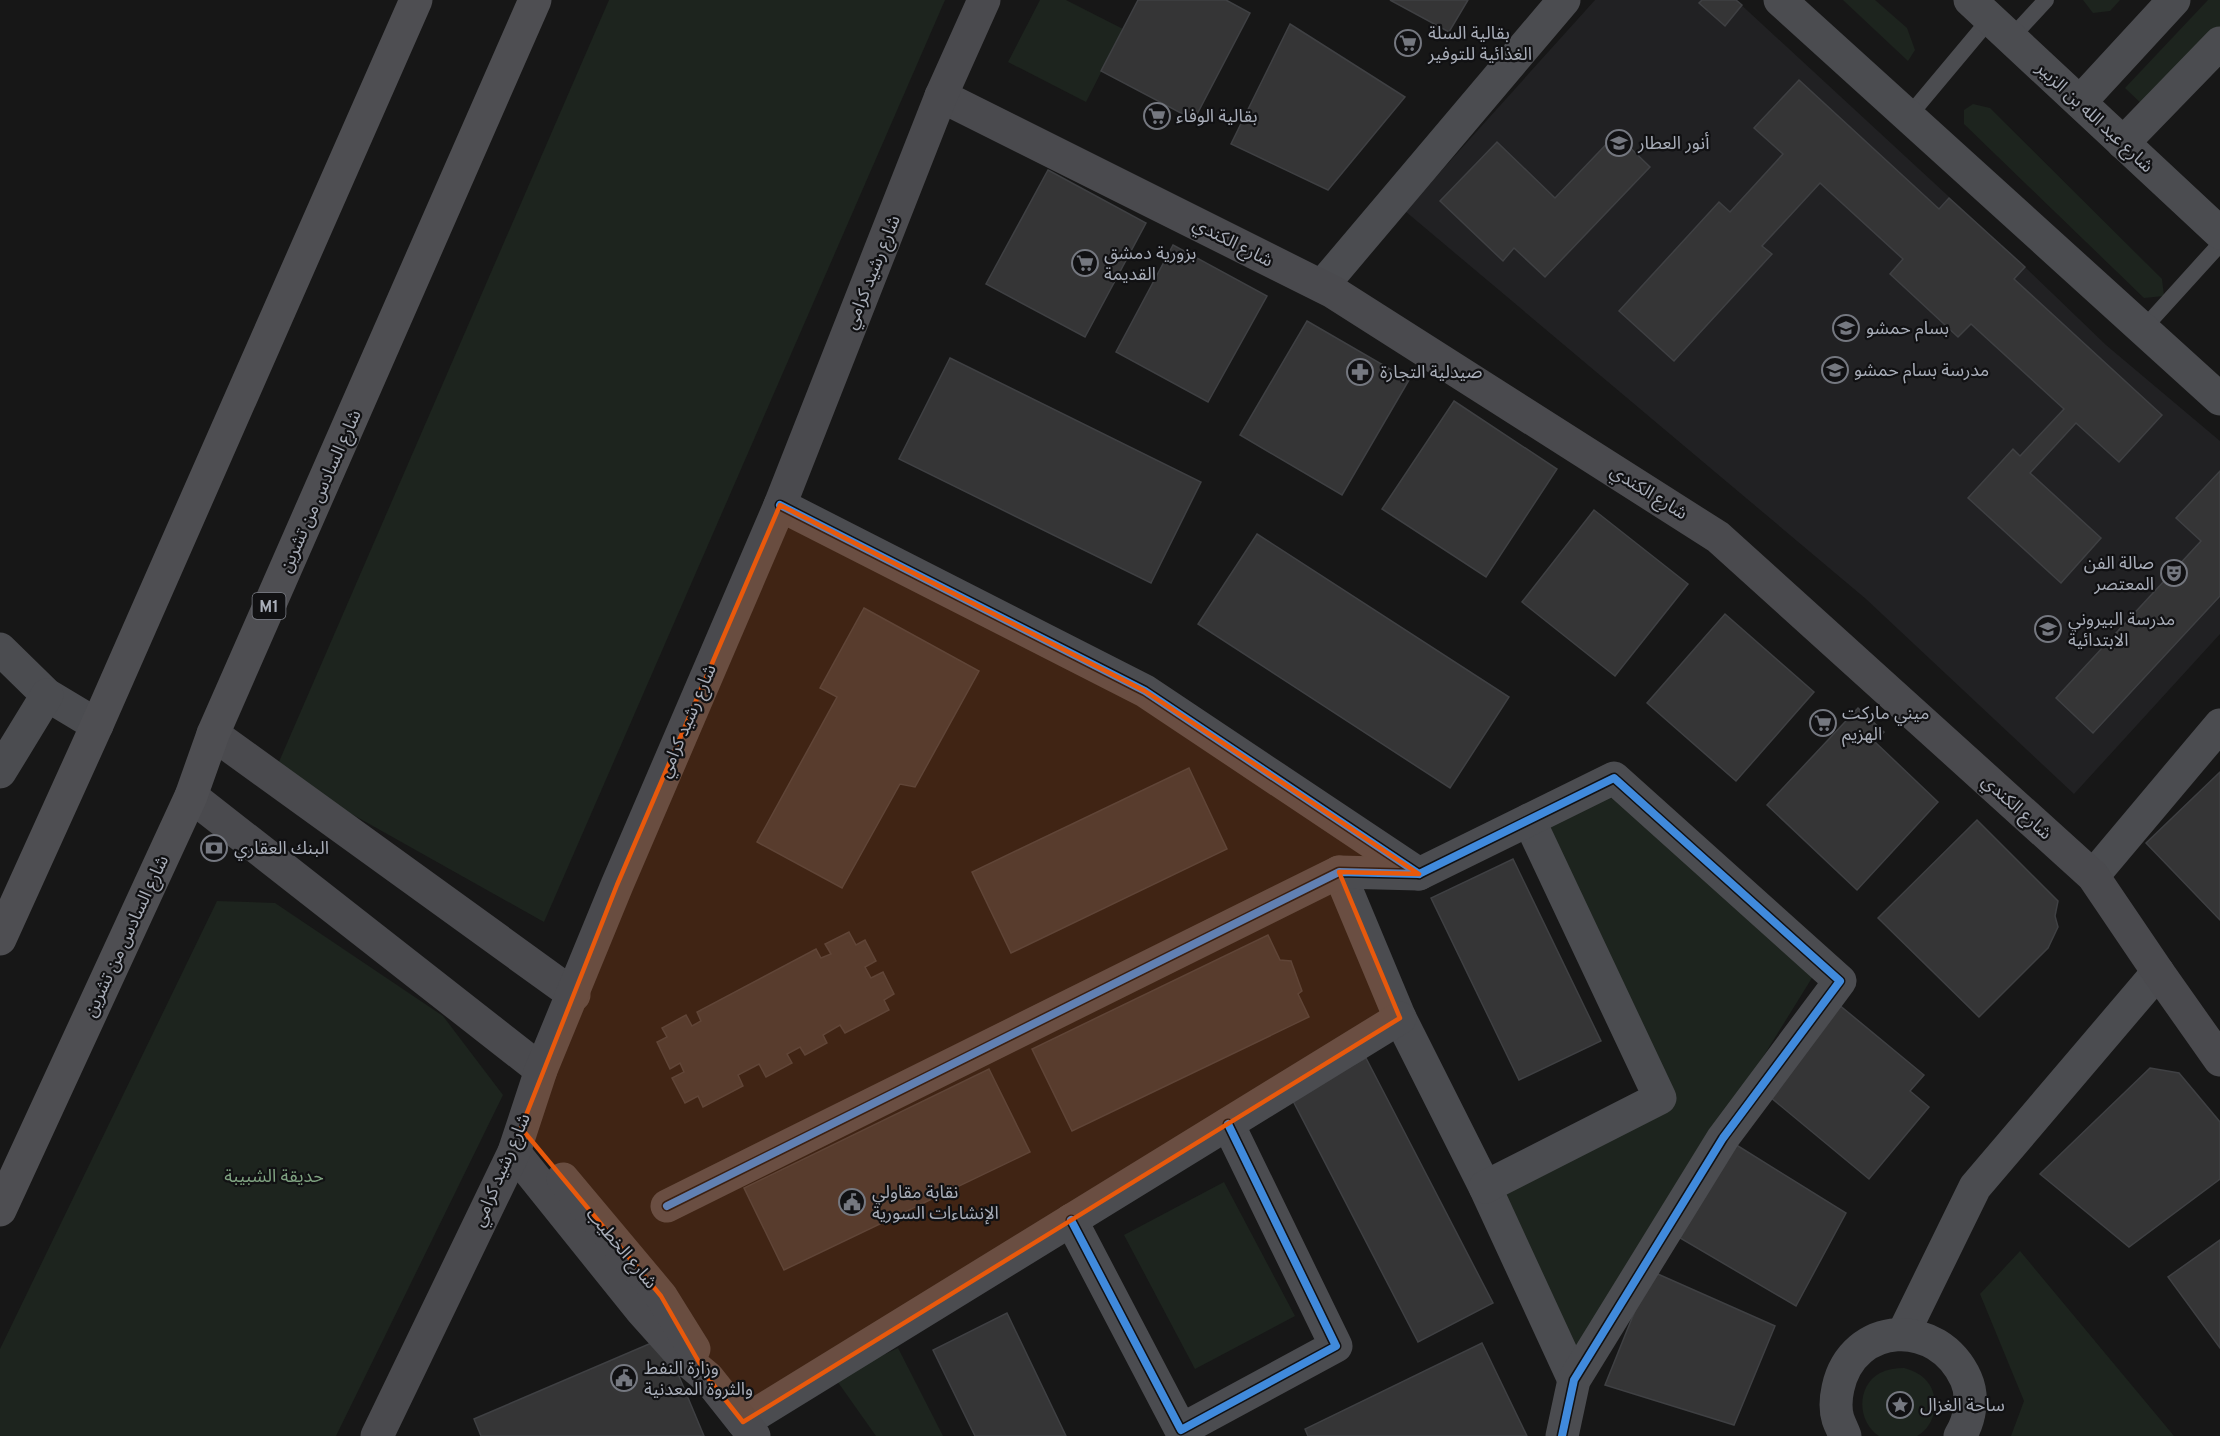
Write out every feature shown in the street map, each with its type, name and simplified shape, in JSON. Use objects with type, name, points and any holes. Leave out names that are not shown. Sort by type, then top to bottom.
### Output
[{"type":"highway","points":[[0,939],[97,725],[416,0]]},
{"type":"highway","name":"شارع السادس من تشرين","points":[[0,1210],[191,796],[213,734],[535,0]]},
{"type":"main road","name":"شارع رشيد كرامي","points":[[377,1436],[517,1140],[541,1070],[574,995],[617,885],[780,505],[941,96],[984,0]]},
{"type":"main road","name":"شارع الكندي","points":[[941,96],[1322,286],[1718,537],[2093,876],[2220,1060]]},
{"type":"main road","points":[[213,734],[574,995]]},
{"type":"main road","points":[[191,796],[541,1070]]},
{"type":"main road","name":"شارع الخطيب","points":[[517,1140],[662,1296],[684,1331],[708,1378],[748,1429]]},
{"type":"street","points":[[1322,286],[1564,0]]},
{"type":"street","points":[[1780,0],[2220,399]]},
{"type":"street","points":[[2080,102],[2174,0]]},
{"type":"street","name":"شارع عبد الله بن الزبير","points":[[1990,19],[2216,226]]},
{"type":"street","points":[[2123,143],[2220,43]]},
{"type":"street","points":[[780,505],[1145,691],[1419,874]]},
{"type":"street","points":[[0,649],[47,695],[97,725]]},
{"type":"street","points":[[0,772],[47,695]]},
{"type":"street","points":[[2093,876],[2220,725]]},
{"type":"street","points":[[667,1206],[1339,872],[1419,874],[1614,778],[1840,981],[1723,1138],[1574,1380],[1562,1436]]},
{"type":"street","points":[[1485,1187],[1660,1098],[1530,820]]},
{"type":"street","points":[[1339,872],[1400,1018],[1485,1187],[1574,1380]]},
{"type":"street","points":[[1903,1334],[1975,1187],[2158,972]]},
{"type":"street","points":[[748,1429],[1071,1220],[1400,1018]]},
{"type":"street","points":[[1071,1220],[1181,1430],[1336,1346],[1228,1124]]},
{"type":"street","points":[[1845,1436],[1837,1418],[1836,1397],[1840,1377],[1850,1360],[1865,1346],[1883,1337],[1903,1334],[1925,1338],[1944,1348],[1959,1364],[1968,1384],[1970,1405],[1965,1427],[1960,1436]]},
{"type":"lane","points":[[1908,117],[1990,19],[2046,0]]},
{"type":"lane","points":[[2143,330],[2216,226]]},
{"type":"highlighted area","points":[[780,505],[1145,691],[1419,874],[1339,872],[1400,1018],[743,1422],[708,1378],[661,1296],[521,1128],[617,885]]},
{"type":"shaded area","points":[[1595,0],[1736,0],[2025,267],[2106,345],[2220,441],[2220,634],[2074,794],[1866,599],[1405,211]]},
{"type":"green space","points":[[609,0],[945,0],[544,922],[275,771]]},
{"type":"green space","points":[[1040,0],[1066,0],[1123,29],[1086,102],[1008,62]]},
{"type":"green space","points":[[1843,0],[1875,0],[1907,28],[1915,50],[1908,61]]},
{"type":"green space","points":[[2083,0],[2120,0],[2110,11],[2093,13]]},
{"type":"green space","points":[[2208,0],[2220,0],[2220,27],[2145,107],[2125,88]]},
{"type":"green space","points":[[1973,104],[1990,108],[2162,279],[2164,296],[2144,298],[1964,124],[1964,110]]},
{"type":"green space","points":[[1612,791],[1815,973],[1577,1357],[1503,1193],[1673,1100],[1544,825]]},
{"type":"green space","name":"حديقة الشبيبة","points":[[217,901],[275,903],[443,1016],[503,1095],[336,1436],[0,1436],[0,1349]]},
{"type":"green space","points":[[1224,1182],[1295,1316],[1195,1369],[1124,1235]]},
{"type":"green space","points":[[2020,1251],[2174,1436],[2011,1436],[2024,1401],[1980,1294]]},
{"type":"green space","points":[[898,1348],[943,1436],[876,1436],[835,1378]]},
{"type":"green space","points":[[1904,1368],[1920,1375],[1930,1386],[1935,1401],[1933,1417],[1924,1431],[1917,1436],[1879,1436],[1866,1422],[1862,1404],[1863,1395],[1872,1379],[1880,1373]]},
{"type":"building","points":[[1138,0],[1226,0],[1250,13],[1194,120],[1101,71]]},
{"type":"building","points":[[1390,0],[1468,0],[1449,32]]},
{"type":"building","points":[[1702,0],[1736,0],[1742,5],[1725,26],[1699,3]]},
{"type":"building","points":[[1290,24],[1405,97],[1328,190],[1231,144]]},
{"type":"building","points":[[1799,80],[1939,209],[1949,198],[2025,267],[2014,279],[2162,415],[2119,462],[2076,423],[2030,473],[2101,538],[2061,583],[1968,498],[2013,449],[2020,456],[2064,409],[1971,324],[1958,337],[1890,274],[1903,259],[1820,183],[1762,246],[1772,254],[1674,361],[1619,311],[1719,202],[1730,212],[1783,154],[1754,128]]},
{"type":"building","points":[[1616,134],[1650,167],[1545,277],[1514,248],[1503,261],[1440,201],[1497,142],[1555,198]]},
{"type":"building","points":[[1048,170],[1146,223],[1085,337],[986,284]]},
{"type":"building","points":[[1173,245],[1267,296],[1208,402],[1116,352]]},
{"type":"building","points":[[1307,321],[1409,380],[1342,495],[1240,435]]},
{"type":"building","points":[[950,358],[1201,482],[1151,583],[899,459]]},
{"type":"building","points":[[1454,401],[1557,469],[1486,577],[1382,509]]},
{"type":"building","points":[[2220,471],[2220,596],[2093,733],[2056,698],[2201,541],[2176,518]]},
{"type":"building","points":[[1594,510],[1688,584],[1615,676],[1522,602]]},
{"type":"building","points":[[1257,534],[1509,697],[1450,788],[1198,624]]},
{"type":"building","points":[[864,608],[979,671],[915,787],[900,784],[842,888],[757,842],[837,697],[820,688]]},
{"type":"building","points":[[1725,614],[1814,692],[1736,781],[1647,703]]},
{"type":"building","points":[[1858,708],[1884,732],[1875,742],[1938,802],[1857,890],[1767,805]]},
{"type":"building","points":[[1189,768],[1227,849],[1011,953],[972,872]]},
{"type":"building","points":[[2220,772],[2220,920],[2146,843]]},
{"type":"building","points":[[1977,820],[2058,901],[2055,916],[2058,927],[2048,948],[1979,1017],[1878,918]]},
{"type":"building","points":[[1513,859],[1601,1041],[1519,1080],[1431,898]]},
{"type":"building","points":[[849,932],[856,945],[865,940],[876,961],[865,967],[871,978],[883,972],[894,994],[884,1000],[889,1010],[845,1033],[840,1025],[823,1035],[827,1043],[805,1055],[800,1047],[787,1054],[792,1063],[766,1077],[759,1064],[738,1075],[743,1086],[703,1107],[698,1096],[685,1103],[672,1078],[684,1072],[680,1063],[670,1069],[657,1042],[667,1037],[662,1028],[686,1015],[692,1026],[701,1021],[697,1012],[816,949],[821,958],[831,954],[825,944]]},
{"type":"building","points":[[1268,935],[1280,960],[1291,961],[1302,991],[1298,994],[1309,1017],[1072,1131],[1032,1049]]},
{"type":"building","points":[[1838,1004],[1924,1075],[1910,1091],[1929,1107],[1869,1179],[1764,1092]]},
{"type":"building","points":[[1366,1058],[1493,1303],[1418,1342],[1291,1097]]},
{"type":"building","points":[[2150,1068],[2179,1073],[2220,1122],[2220,1179],[2129,1247],[2040,1174]]},
{"type":"building","points":[[989,1069],[1030,1152],[784,1270],[744,1188]]},
{"type":"building","points":[[1730,1141],[1846,1213],[1796,1306],[1675,1235]]},
{"type":"building","points":[[2220,1240],[2220,1348],[2168,1277]]},
{"type":"building","points":[[1651,1271],[1775,1326],[1734,1425],[1605,1385]]},
{"type":"building","points":[[1007,1313],[1066,1436],[975,1436],[933,1350]]},
{"type":"building","name":"وزارة النفط والثروة المعدنية","points":[[663,1338],[704,1436],[481,1436],[474,1419]]},
{"type":"building","points":[[1482,1343],[1527,1436],[1308,1436],[1305,1429]]},
{"type":"cycle path","points":[[780,505],[1145,691],[1419,874]]},
{"type":"cycle path","points":[[667,1206],[1339,872],[1419,874],[1614,778],[1840,981],[1723,1138],[1574,1380],[1562,1436]]},
{"type":"cycle path","points":[[1071,1220],[1181,1430],[1336,1346],[1228,1124]]},
{"type":"place","name":"بقالية السلة الغذائية للتوفير","points":[[1408,43]]},
{"type":"place","name":"بقالية الوفاء","points":[[1157,116]]},
{"type":"place","name":"أنور العطار","points":[[1619,143]]},
{"type":"place","name":"بزورية دمشق القديمة","points":[[1085,263]]},
{"type":"place","name":"بسام حمشو","points":[[1846,328]]},
{"type":"place","name":"مدرسة بسام حمشو","points":[[1835,370]]},
{"type":"place","name":"صيدلية التجارة","points":[[1360,372]]},
{"type":"place","name":"صالة الفن المعتصر","points":[[2174,573]]},
{"type":"place","name":"مدرسة البيروني الابتدائية","points":[[2048,629]]},
{"type":"place","name":"ميني ماركت الهزيم","points":[[1823,723]]},
{"type":"place","name":"البنك العقاري","points":[[214,848]]},
{"type":"place","name":"نقابة مقاولي الإنشاءات السورية","points":[[852,1202]]},
{"type":"place","name":"وزارة النفط والثروة المعدنية","points":[[624,1378]]},
{"type":"place","name":"ساحة الغزال","points":[[1900,1405]]}]
